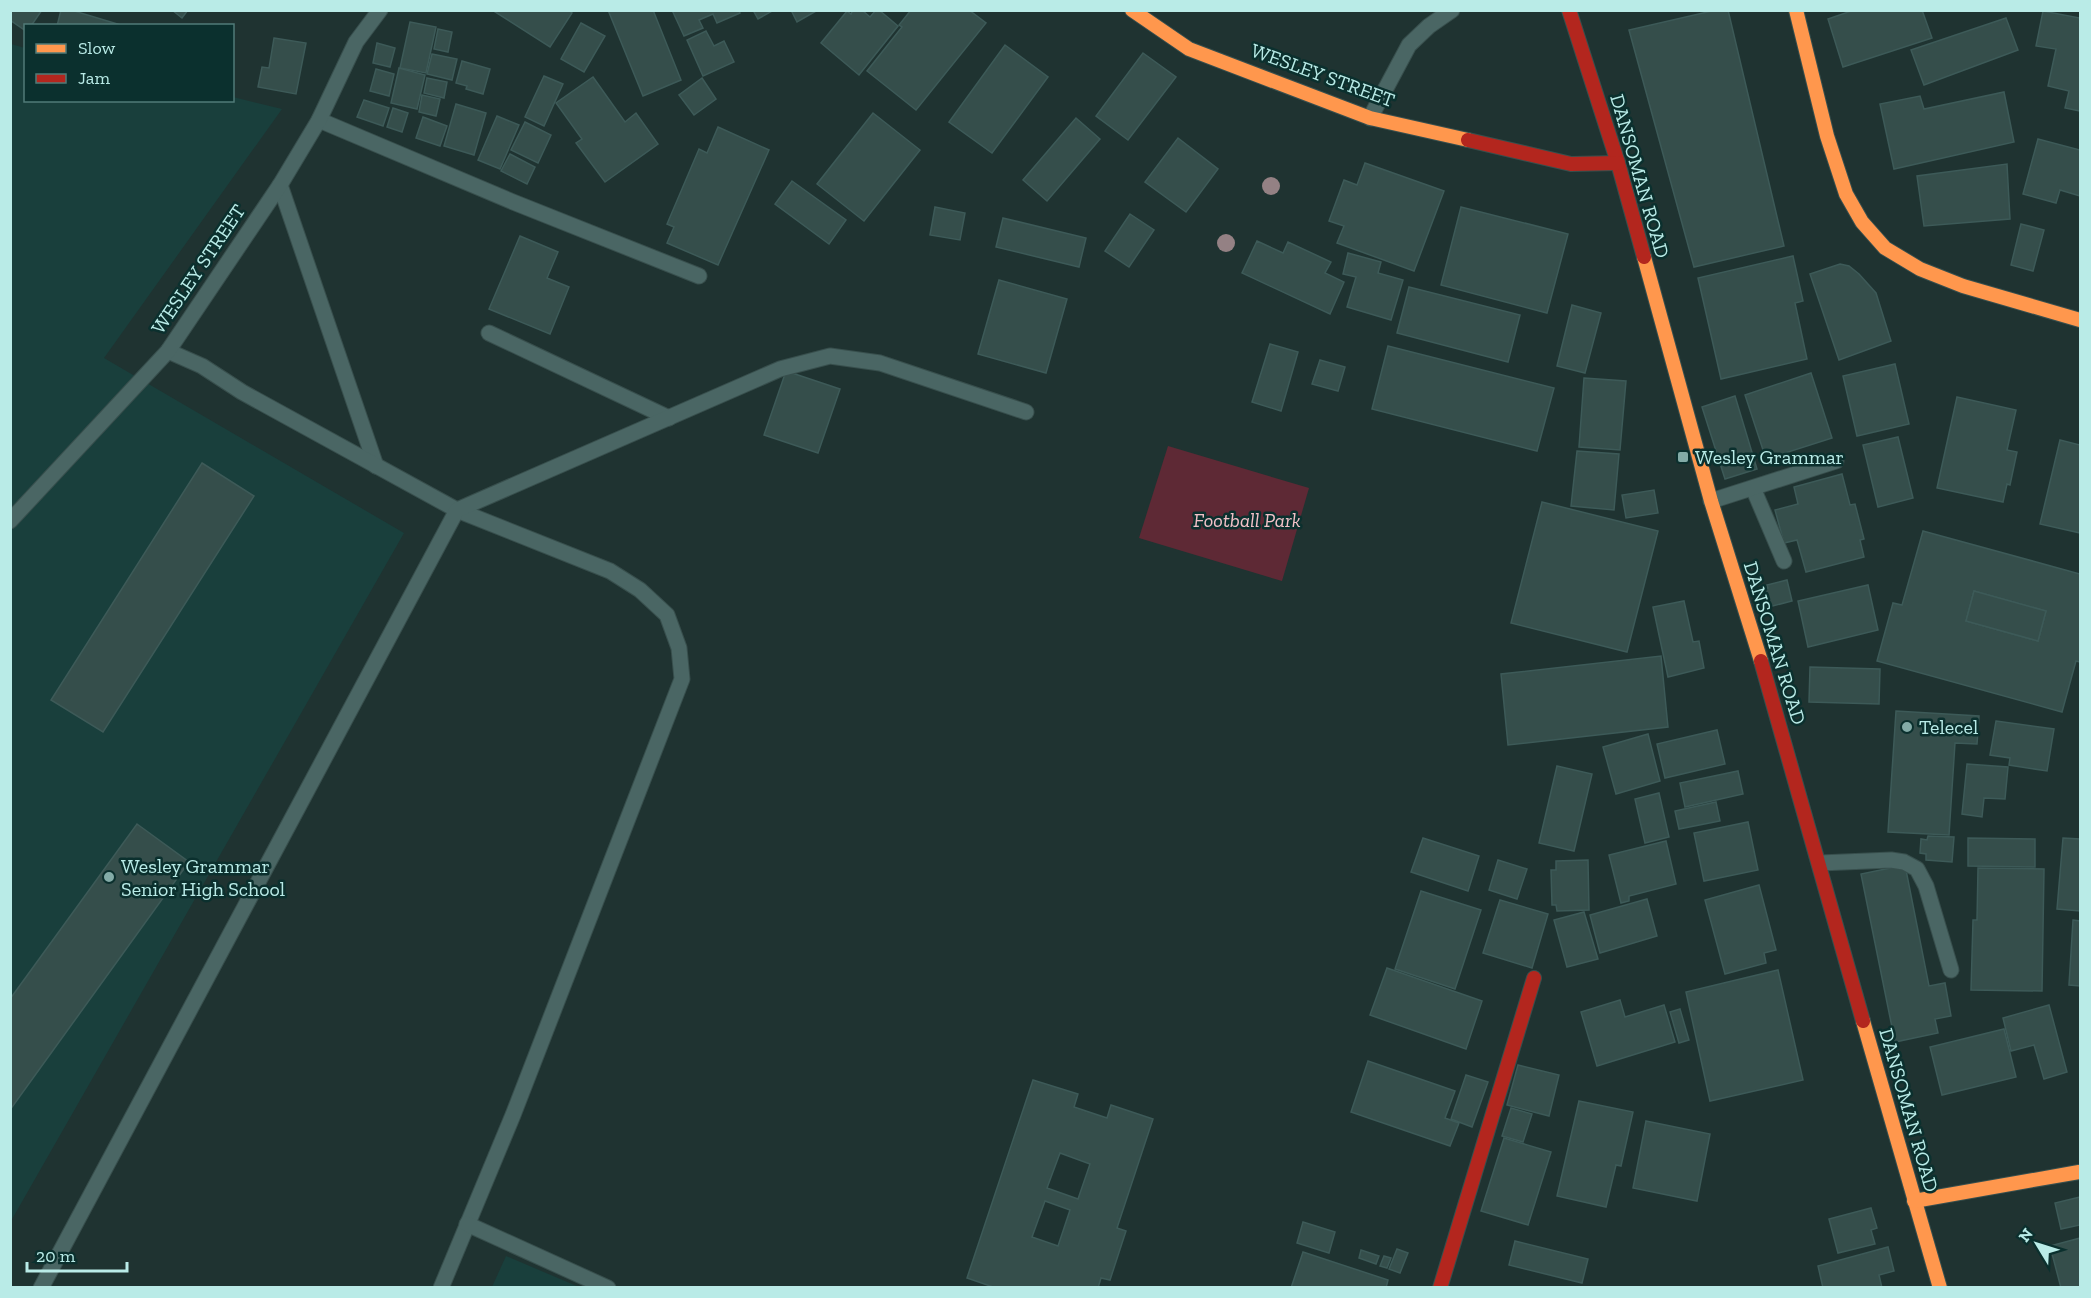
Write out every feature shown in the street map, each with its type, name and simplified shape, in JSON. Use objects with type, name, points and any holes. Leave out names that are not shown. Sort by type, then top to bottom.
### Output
[{"type":"street","name":"WESLEY STREET","points":[[1132,10],[1189,48],[1370,118],[1571,164],[1618,164]]},
{"type":"street","name":"DANSOMAN ROAD","points":[[1569,10],[1618,164],[1711,501],[1771,693],[1940,1287]]},
{"type":"street","points":[[1796,10],[1827,136],[1846,194],[1862,222],[1885,248],[1920,269],[1963,286],[2080,320]]},
{"type":"street","points":[[1440,1287],[1534,978]]},
{"type":"street","points":[[1914,1202],[2079,1172]]},
{"type":"lane","name":"WESLEY STREET","points":[[10,521],[168,351],[280,185],[318,120],[357,42],[380,10]]},
{"type":"lane","points":[[1370,118],[1410,45],[1429,26],[1452,10]]},
{"type":"lane","points":[[318,120],[513,202],[699,276]]},
{"type":"lane","points":[[280,185],[376,466]]},
{"type":"lane","points":[[489,333],[669,418]]},
{"type":"lane","points":[[168,351],[202,366],[242,392],[457,510],[610,571],[640,590],[667,615],[680,648],[682,678],[513,1115],[441,1287]]},
{"type":"lane","points":[[41,1287],[457,510],[780,369],[830,356],[880,363],[1026,412]]},
{"type":"lane","points":[[1711,501],[1836,461]]},
{"type":"lane","points":[[1753,488],[1784,561]]},
{"type":"lane","points":[[1820,862],[1891,860],[1904,862],[1917,869],[1926,886],[1951,970]]},
{"type":"lane","points":[[467,1224],[608,1287]]},
{"type":"shaded area","name":"Wesley Grammar Senior High School","points":[[11,44],[24,48],[24,102],[234,102],[234,97],[282,109],[104,358],[404,533],[11,1221]]},
{"type":"shaded area","points":[[506,1256],[579,1287],[492,1287]]},
{"type":"green space","name":"Football Park","points":[[1168,446],[1309,488],[1282,581],[1139,538]]},
{"type":"building","points":[[10,10],[42,10],[32,24],[24,24],[24,30],[10,20]]},
{"type":"building","points":[[61,10],[71,10],[117,24],[58,24]]},
{"type":"building","points":[[172,10],[188,10],[182,18]]},
{"type":"building","points":[[492,10],[568,10],[572,13],[550,47]]},
{"type":"building","points":[[608,10],[653,10],[681,80],[643,96]]},
{"type":"building","points":[[672,10],[739,10],[740,13],[717,23],[713,14],[699,20],[703,28],[684,36]]},
{"type":"building","points":[[753,10],[774,10],[758,19]]},
{"type":"building","points":[[791,10],[818,10],[797,22]]},
{"type":"building","points":[[853,10],[862,10],[870,17],[876,10],[879,10],[898,26],[859,75],[821,43],[847,11],[851,14]]},
{"type":"building","points":[[911,10],[969,10],[986,23],[916,110],[867,71],[902,27],[899,25]]},
{"type":"building","points":[[1716,10],[1728,10],[1784,246],[1694,267],[1629,30]]},
{"type":"building","points":[[1854,10],[1922,10],[1932,38],[1843,67],[1828,19]]},
{"type":"building","points":[[2043,11],[2080,18],[2080,111],[2065,108],[2069,91],[2048,86],[2056,49],[2036,46]]},
{"type":"building","points":[[2006,18],[2018,50],[1924,85],[1911,50]]},
{"type":"building","points":[[410,22],[436,27],[426,73],[400,68]]},
{"type":"building","points":[[581,23],[605,36],[584,72],[561,59]]},
{"type":"building","points":[[438,29],[452,32],[448,52],[434,49]]},
{"type":"building","points":[[706,31],[714,46],[724,41],[734,62],[703,76],[687,40]]},
{"type":"building","points":[[274,38],[306,43],[296,94],[258,87],[262,67],[269,68]]},
{"type":"building","points":[[377,43],[395,48],[390,67],[373,63]]},
{"type":"building","points":[[1005,45],[1048,77],[992,153],[949,122]]},
{"type":"building","points":[[1143,53],[1176,77],[1128,140],[1096,116]]},
{"type":"building","points":[[432,54],[457,59],[452,80],[427,74]]},
{"type":"building","points":[[462,61],[490,69],[483,94],[456,83]]},
{"type":"building","points":[[399,68],[425,75],[417,109],[391,103]]},
{"type":"building","points":[[376,69],[394,74],[389,96],[370,91]]},
{"type":"building","points":[[544,76],[563,84],[544,126],[525,117]]},
{"type":"building","points":[[593,77],[625,122],[636,113],[658,144],[605,182],[576,143],[582,139],[556,103]]},
{"type":"building","points":[[427,78],[447,82],[444,98],[424,93]]},
{"type":"building","points":[[702,78],[716,99],[694,115],[679,95]]},
{"type":"building","points":[[2004,92],[2014,142],[1894,169],[1880,104],[1920,96],[1924,109]]},
{"type":"building","points":[[422,95],[440,99],[436,116],[419,112]]},
{"type":"building","points":[[364,100],[389,108],[383,126],[357,117]]},
{"type":"building","points":[[456,104],[486,113],[474,155],[444,146]]},
{"type":"building","points":[[393,108],[408,113],[402,132],[387,127]]},
{"type":"building","points":[[873,113],[920,150],[864,221],[817,184]]},
{"type":"building","points":[[497,116],[519,125],[500,169],[478,160]]},
{"type":"building","points":[[423,117],[447,126],[440,146],[416,138]]},
{"type":"building","points":[[1076,118],[1100,139],[1047,201],[1023,180]]},
{"type":"building","points":[[525,122],[551,135],[538,163],[511,150]]},
{"type":"building","points":[[718,127],[769,150],[718,265],[667,243],[674,227],[667,224],[699,149],[707,153]]},
{"type":"building","points":[[1178,138],[1218,169],[1186,212],[1145,182]]},
{"type":"building","points":[[2038,139],[2080,150],[2080,196],[2060,190],[2056,203],[2023,194]]},
{"type":"building","points":[[510,154],[535,167],[527,184],[501,171]]},
{"type":"building","points":[[1365,163],[1444,191],[1414,271],[1337,243],[1344,226],[1329,221],[1344,180],[1357,185]]},
{"type":"building","points":[[2007,164],[2010,219],[1924,226],[1917,176]]},
{"type":"building","points":[[792,181],[846,220],[829,244],[775,204]]},
{"type":"building","points":[[935,207],[965,213],[960,240],[930,235]]},
{"type":"building","points":[[1461,207],[1568,234],[1547,313],[1441,285]]},
{"type":"building","points":[[1130,214],[1154,230],[1129,267],[1105,251]]},
{"type":"building","points":[[1003,218],[1086,238],[1079,267],[996,247]]},
{"type":"building","points":[[2021,224],[2044,230],[2033,271],[2011,265]]},
{"type":"building","points":[[520,236],[558,252],[547,278],[569,287],[550,334],[489,309]]},
{"type":"building","points":[[1257,241],[1283,253],[1288,242],[1331,262],[1325,273],[1344,282],[1330,314],[1242,273]]},
{"type":"building","points":[[1348,253],[1381,262],[1378,273],[1403,280],[1391,320],[1347,307],[1356,277],[1343,274]]},
{"type":"building","points":[[1793,256],[1803,301],[1795,303],[1807,359],[1721,379],[1698,278]]},
{"type":"building","points":[[1840,264],[1849,266],[1859,274],[1876,293],[1891,341],[1839,360],[1810,274]]},
{"type":"building","points":[[999,280],[1067,299],[1046,373],[978,354]]},
{"type":"building","points":[[1409,287],[1520,315],[1508,362],[1397,333]]},
{"type":"building","points":[[1572,305],[1601,313],[1585,373],[1557,366]]},
{"type":"building","points":[[1270,344],[1298,352],[1281,411],[1252,402]]},
{"type":"building","points":[[1388,346],[1554,388],[1537,451],[1372,409]]},
{"type":"building","points":[[1320,360],[1345,367],[1338,391],[1312,384]]},
{"type":"building","points":[[1895,364],[1909,424],[1857,436],[1843,376]]},
{"type":"building","points":[[786,371],[840,389],[818,453],[764,435]]},
{"type":"building","points":[[1811,373],[1832,438],[1766,459],[1745,395]]},
{"type":"building","points":[[1584,378],[1626,381],[1620,450],[1579,447]]},
{"type":"building","points":[[1735,396],[1757,469],[1725,479],[1702,407]]},
{"type":"building","points":[[1957,397],[2016,410],[2007,450],[2017,452],[2010,485],[2007,484],[2003,502],[1937,488]]},
{"type":"building","points":[[1898,437],[1913,498],[1878,507],[1863,445]]},
{"type":"building","points":[[2060,440],[2080,445],[2080,533],[2040,524]]},
{"type":"building","points":[[1577,451],[1619,454],[1614,510],[1571,506]]},
{"type":"building","points":[[202,463],[254,496],[103,732],[51,700]]},
{"type":"building","points":[[1842,474],[1850,505],[1855,504],[1864,539],[1860,540],[1864,557],[1806,572],[1797,540],[1784,543],[1775,510],[1798,504],[1794,487]]},
{"type":"building","points":[[1654,490],[1658,513],[1626,518],[1622,495]]},
{"type":"building","points":[[1542,502],[1658,531],[1627,652],[1511,623]]},
{"type":"building","points":[[1923,531],[2080,574],[2080,662],[2076,661],[2062,712],[1877,661],[1893,603],[1902,605]],"holes":[[[1974,591],[2046,611],[2038,641],[1966,621]]]},
{"type":"building","points":[[1787,580],[1792,601],[1761,609],[1756,592],[1768,588],[1767,585]]},
{"type":"building","points":[[1868,585],[1878,630],[1808,647],[1798,601]]},
{"type":"building","points":[[1974,591],[2046,611],[2038,641],[1966,621]]},
{"type":"building","points":[[1684,601],[1693,642],[1699,641],[1704,668],[1668,677],[1653,607]]},
{"type":"building","points":[[1661,656],[1668,727],[1508,745],[1501,674]]},
{"type":"building","points":[[1810,667],[1880,669],[1879,704],[1809,702]]},
{"type":"building","points":[[1896,711],[1979,716],[1977,744],[1955,743],[1949,835],[1888,832]]},
{"type":"building","points":[[1996,721],[2054,729],[2047,771],[2009,765],[2010,758],[1990,755]]},
{"type":"building","points":[[1717,730],[1725,764],[1665,778],[1657,744]]},
{"type":"building","points":[[1648,734],[1660,781],[1616,794],[1603,747]]},
{"type":"building","points":[[1967,764],[2008,767],[2005,799],[1984,798],[1982,817],[1962,814]]},
{"type":"building","points":[[1557,766],[1592,774],[1574,851],[1539,843]]},
{"type":"building","points":[[1738,771],[1743,794],[1685,807],[1680,783]]},
{"type":"building","points":[[1659,793],[1669,837],[1645,843],[1635,799]]},
{"type":"building","points":[[1716,802],[1720,821],[1679,829],[1675,811]]},
{"type":"building","points":[[1748,822],[1758,870],[1704,881],[1694,833]]},
{"type":"building","points":[[137,824],[189,862],[10,1110],[10,999]]},
{"type":"building","points":[[1928,836],[1954,837],[1952,862],[1926,860],[1926,854],[1920,853],[1921,839],[1927,840]]},
{"type":"building","points":[[1423,838],[1479,856],[1468,891],[1411,872]]},
{"type":"building","points":[[1968,838],[2035,839],[2035,867],[1968,866]]},
{"type":"building","points":[[2063,838],[2080,839],[2080,911],[2057,909]]},
{"type":"building","points":[[1666,841],[1676,884],[1629,896],[1629,901],[1621,903],[1609,855]]},
{"type":"building","points":[[1498,860],[1527,869],[1517,899],[1489,890]]},
{"type":"building","points":[[1588,860],[1589,910],[1557,911],[1556,905],[1552,905],[1551,870],[1556,870],[1556,861]]},
{"type":"building","points":[[1905,865],[1929,986],[1945,983],[1951,1016],[1935,1019],[1938,1033],[1895,1042],[1861,874]]},
{"type":"building","points":[[1978,868],[2044,869],[2042,991],[1971,990],[1973,920],[1977,920]]},
{"type":"building","points":[[1759,885],[1776,950],[1764,953],[1766,963],[1725,974],[1705,900]]},
{"type":"building","points":[[1421,891],[1481,910],[1455,989],[1395,969]]},
{"type":"building","points":[[1647,899],[1657,936],[1600,953],[1590,915]]},
{"type":"building","points":[[1500,900],[1548,914],[1532,968],[1483,953]]},
{"type":"building","points":[[1584,912],[1598,959],[1567,967],[1554,920]]},
{"type":"building","points":[[2073,920],[2080,921],[2080,986],[2069,985]]},
{"type":"building","points":[[1387,968],[1482,1001],[1466,1049],[1370,1015]]},
{"type":"building","points":[[1778,970],[1803,1080],[1710,1101],[1686,992]]},
{"type":"building","points":[[1620,1000],[1625,1017],[1664,1005],[1675,1042],[1597,1066],[1581,1012]]},
{"type":"building","points":[[2049,1005],[2067,1072],[2044,1079],[2034,1045],[2011,1051],[2003,1018]]},
{"type":"building","points":[[1680,1009],[1689,1040],[1679,1043],[1670,1012]]},
{"type":"building","points":[[2004,1029],[2016,1077],[1942,1095],[1930,1047]]},
{"type":"building","points":[[1368,1061],[1455,1091],[1445,1118],[1459,1123],[1450,1146],[1351,1112]]},
{"type":"building","points":[[1518,1065],[1559,1075],[1549,1116],[1507,1105]]},
{"type":"building","points":[[1466,1075],[1488,1082],[1472,1127],[1451,1119]]},
{"type":"building","points":[[1033,1080],[1078,1094],[1074,1107],[1107,1118],[1111,1105],[1153,1119],[1117,1228],[1126,1231],[1110,1280],[1101,1278],[1098,1288],[996,1288],[967,1278]],"holes":[[[1060,1153],[1090,1164],[1078,1199],[1047,1188]],[[1045,1201],[1070,1210],[1058,1246],[1032,1237]]]},
{"type":"building","points":[[1579,1101],[1633,1112],[1621,1166],[1616,1165],[1606,1207],[1557,1196]]},
{"type":"building","points":[[1511,1108],[1532,1114],[1523,1142],[1502,1136]]},
{"type":"building","points":[[1646,1121],[1710,1134],[1697,1201],[1633,1188]]},
{"type":"building","points":[[1504,1138],[1551,1152],[1528,1225],[1481,1211]]},
{"type":"building","points":[[2080,1197],[2080,1225],[2061,1229],[2055,1203]]},
{"type":"building","points":[[1871,1208],[1877,1228],[1871,1230],[1875,1244],[1838,1253],[1829,1219]]},
{"type":"building","points":[[1303,1222],[1335,1232],[1329,1253],[1297,1243]]},
{"type":"building","points":[[2080,1238],[2080,1288],[2061,1288],[2050,1246]]},
{"type":"building","points":[[1515,1241],[1588,1259],[1582,1283],[1509,1265]]},
{"type":"building","points":[[1888,1247],[1894,1271],[1879,1275],[1882,1288],[1823,1288],[1818,1266]]},
{"type":"building","points":[[1397,1249],[1408,1253],[1400,1273],[1389,1269]]},
{"type":"building","points":[[1361,1250],[1379,1256],[1376,1264],[1359,1258]]},
{"type":"building","points":[[1303,1252],[1388,1280],[1386,1288],[1291,1288]]},
{"type":"building","points":[[1384,1256],[1391,1258],[1387,1268],[1380,1266]]},
{"type":"traffic: slow","points":[[1132,10],[1189,49],[1370,118],[1468,140]]},
{"type":"traffic: slow","points":[[1796,10],[1827,136],[1846,194],[1862,222],[1885,248],[1920,269],[1963,286],[2080,320]]},
{"type":"traffic: slow","points":[[1644,257],[1711,501],[1761,661]]},
{"type":"traffic: slow","points":[[1863,1021],[1940,1288]]},
{"type":"traffic: slow","points":[[1914,1201],[2079,1172]]},
{"type":"traffic: jam","points":[[1569,10],[1618,163],[1644,257]]},
{"type":"traffic: jam","points":[[1468,140],[1571,164],[1618,163]]},
{"type":"traffic: jam","points":[[1761,661],[1863,1021]]},
{"type":"traffic: jam","points":[[1440,1288],[1534,978]]},
{"type":"place","name":"Wesley Grammar","points":[[1683,457]]},
{"type":"place","name":"Telecel","points":[[1907,727]]},
{"type":"place","name":"Wesley Grammar Senior High School","points":[[109,877]]}]
